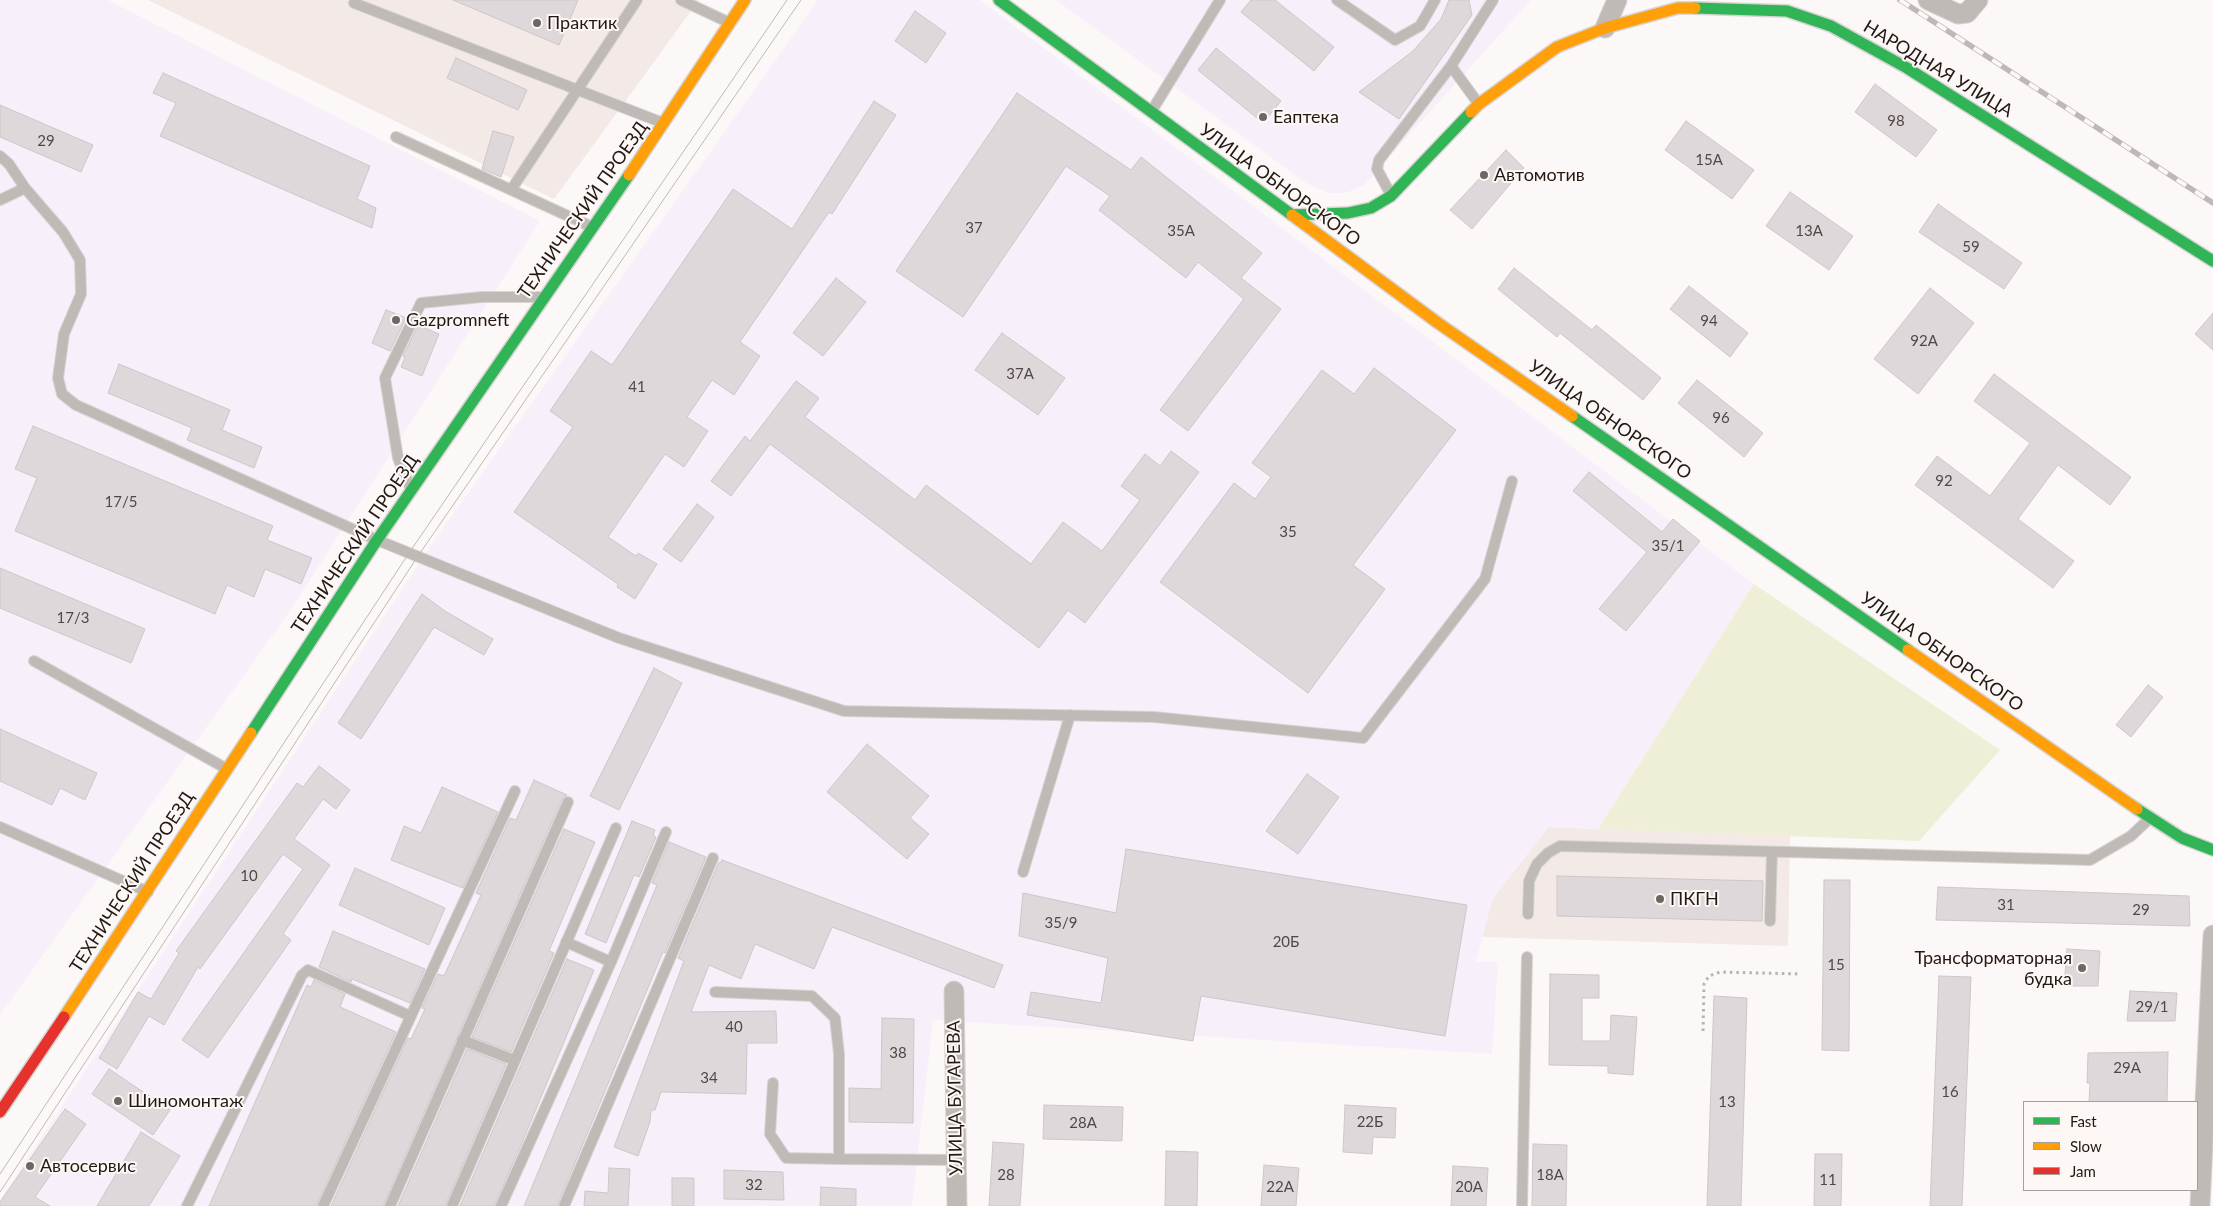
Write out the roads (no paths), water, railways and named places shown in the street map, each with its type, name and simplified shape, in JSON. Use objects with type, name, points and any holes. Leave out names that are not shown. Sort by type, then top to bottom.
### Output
[{"type":"main road","name":"ТЕХНИЧЕСКИЙ ПРОЕЗД","points":[[0,1112],[148,892],[377,540],[664,124],[745,0]]},
{"type":"main road","name":"УЛИЦА ОБНОРСКОГО","points":[[999,0],[1438,323],[2094,780],[2182,838],[2213,850]]},
{"type":"main road","name":"НАРОДНАЯ УЛИЦА","points":[[1292,215],[1348,213],[1371,208],[1391,196],[1479,104],[1557,47],[1605,28],[1678,8],[1787,11],[1831,26],[1907,68],[2213,261]]},
{"type":"street","points":[[1605,28],[1617,0]]},
{"type":"street","points":[[1928,0],[1958,14],[1967,13],[1978,0]]},
{"type":"street","points":[[2200,1206],[2213,935]]},
{"type":"street","name":"УЛИЦА БУГАРЕВА","points":[[954,991],[954,1160],[957,1206]]},
{"type":"lane","points":[[511,190],[637,0]]},
{"type":"lane","points":[[681,0],[731,24]]},
{"type":"lane","points":[[1151,112],[1220,0]]},
{"type":"lane","points":[[1337,0],[1396,40],[1420,26],[1435,0]]},
{"type":"lane","points":[[1482,0],[1483,15]]},
{"type":"lane","points":[[1391,196],[1377,169],[1379,160],[1451,66],[1493,0]]},
{"type":"lane","points":[[354,3],[664,124]]},
{"type":"lane","points":[[1451,66],[1479,104]]},
{"type":"lane","points":[[396,137],[593,227]]},
{"type":"lane","points":[[0,156],[9,164],[25,188],[63,232],[80,260],[81,294],[64,334],[58,378],[62,394],[76,405],[377,540],[619,638],[844,711],[1154,717],[1363,738],[1485,578],[1512,481]]},
{"type":"lane","points":[[0,200],[25,188]]},
{"type":"lane","points":[[411,490],[398,458],[385,378],[421,303],[482,297],[544,298]]},
{"type":"lane","points":[[34,661],[228,769]]},
{"type":"lane","points":[[1023,872],[1070,715]]},
{"type":"lane","points":[[323,1206],[515,791]]},
{"type":"lane","points":[[390,1206],[568,802]]},
{"type":"lane","points":[[1528,914],[1529,881],[1537,864],[1548,853],[1560,846],[2090,860],[2132,836],[2151,817]]},
{"type":"lane","points":[[0,827],[148,892]]},
{"type":"lane","points":[[452,1206],[616,828]]},
{"type":"lane","points":[[501,1206],[666,832]]},
{"type":"lane","points":[[1770,921],[1772,852]]},
{"type":"lane","points":[[564,1206],[713,858]]},
{"type":"lane","points":[[566,942],[610,962]]},
{"type":"lane","points":[[1522,1206],[1527,957]]},
{"type":"lane","points":[[187,1206],[302,975],[308,970],[410,1016]]},
{"type":"lane","points":[[715,992],[812,996],[835,1018],[838,1054],[839,1159]]},
{"type":"lane","points":[[462,1040],[514,1060]]},
{"type":"lane","points":[[773,1083],[770,1134],[786,1158],[954,1160]]},
{"type":"tram line","points":[[0,1174],[409,553],[787,0]]},
{"type":"tram line","points":[[0,1192],[418,556],[801,0]]},
{"type":"railway","points":[[1900,0],[2213,203]]},
{"type":"place","name":"Практик","points":[[537,23]]},
{"type":"place","name":"Еаптека","points":[[1263,117]]},
{"type":"place","name":"Автомотив","points":[[1484,175]]},
{"type":"place","name":"Gazpromneft","points":[[396,320]]},
{"type":"place","name":"ПКГН","points":[[1660,899]]},
{"type":"place","name":"Трансформаторная будка","points":[[2082,968]]},
{"type":"place","name":"Шиномонтаж","points":[[118,1101]]},
{"type":"place","name":"Автосервис","points":[[30,1166]]}]
